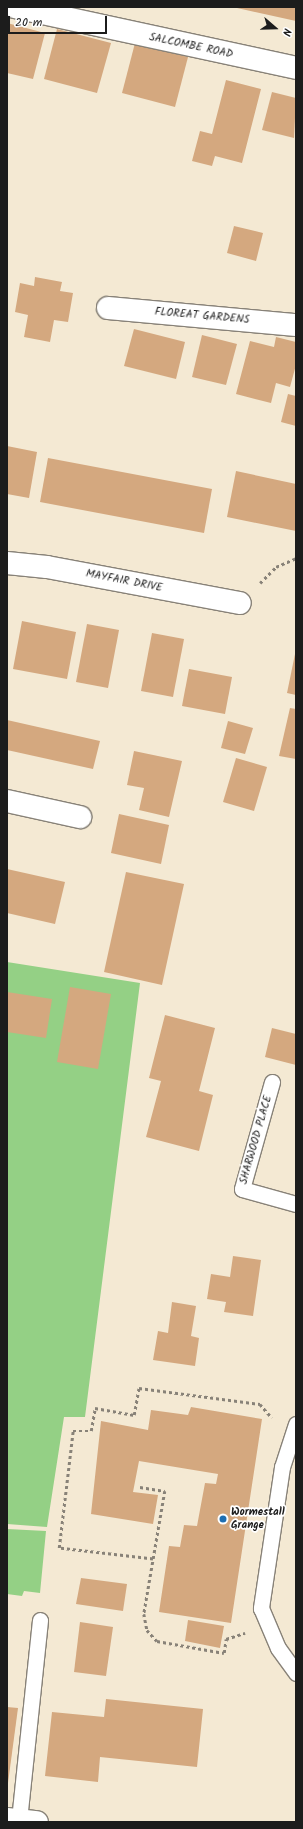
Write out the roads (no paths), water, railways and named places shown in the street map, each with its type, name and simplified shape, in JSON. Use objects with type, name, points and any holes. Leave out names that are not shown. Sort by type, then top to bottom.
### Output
[{"type":"street","name":"SALCOMBE ROAD","points":[[15,7],[296,68]]},
{"type":"street","name":"FLOREAT GARDENS","points":[[108,308],[296,325]]},
{"type":"street","name":"MAYFAIR DRIVE","points":[[7,563],[47,567],[240,603]]},
{"type":"street","points":[[7,801],[80,817]]},
{"type":"lane","name":"SHARWOOD PLACE","points":[[272,1082],[242,1189],[296,1204]]},
{"type":"lane","points":[[296,1424],[282,1467],[261,1608],[278,1648],[296,1673]]},
{"type":"lane","points":[[21,1820],[40,1620]]},
{"type":"place","name":"Wormestall Grange","points":[[223,1519]]}]
